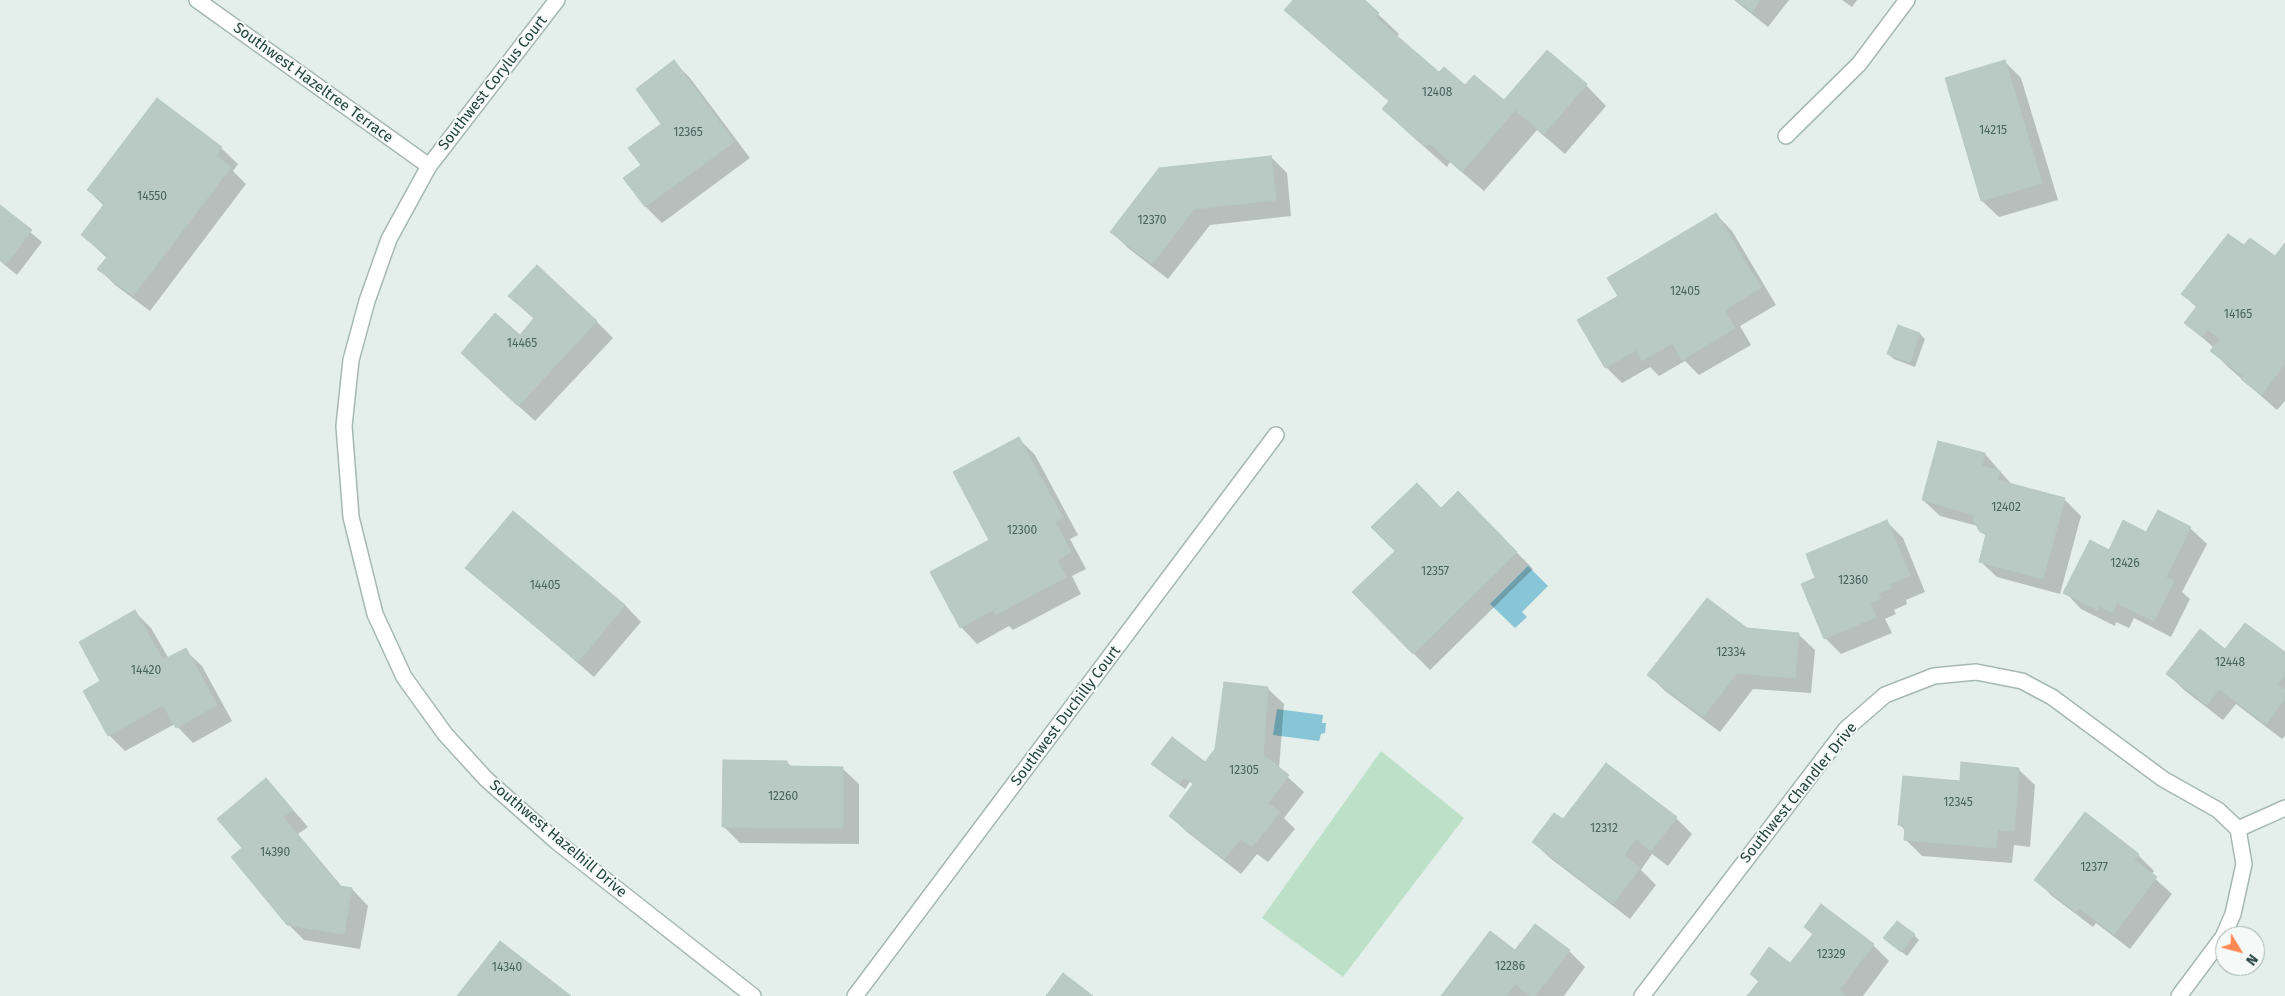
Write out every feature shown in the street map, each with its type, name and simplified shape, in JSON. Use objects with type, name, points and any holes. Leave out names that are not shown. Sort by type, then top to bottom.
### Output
[{"type":"street","name":"Southwest Hazeltree Terrace","points":[[197,0],[429,166]]},
{"type":"street","name":"Southwest Corylus Court","points":[[429,166],[557,0]]},
{"type":"street","points":[[1786,136],[1859,64],[1907,0]]},
{"type":"street","name":"Southwest Hazelhill Drive","points":[[429,166],[389,240],[367,301],[351,360],[344,426],[351,517],[375,614],[404,677],[445,734],[486,779],[557,842],[753,996]]},
{"type":"street","name":"Southwest Duchilly Court","points":[[855,996],[1276,435]]},
{"type":"street","name":"Southwest Chandler Drive","points":[[1642,996],[1846,729],[1885,695],[1934,676],[1976,672],[2022,681],[2052,697],[2163,779],[2218,810],[2238,828]]},
{"type":"street","points":[[2179,996],[2223,937],[2233,914],[2244,864],[2238,828],[2285,808]]},
{"type":"green space","points":[[1381,751],[1464,818],[1343,977],[1262,918]]},
{"type":"water","points":[[1528,566],[1548,586],[1522,612],[1527,617],[1515,628],[1490,604]]},
{"type":"water","points":[[1277,709],[1323,715],[1322,723],[1326,723],[1325,733],[1321,734],[1319,741],[1273,735]]},
{"type":"building","points":[[1293,0],[1365,0],[1379,13],[1375,17],[1439,72],[1444,67],[1465,85],[1474,75],[1504,100],[1547,50],[1587,84],[1544,134],[1515,110],[1462,172],[1429,143],[1426,147],[1382,109],[1389,101],[1284,10]]},
{"type":"building","points":[[1737,0],[1760,0],[1752,12]]},
{"type":"building","points":[[674,60],[734,142],[645,207],[623,178],[641,165],[628,148],[661,124],[636,89]]},
{"type":"building","points":[[2005,60],[2042,183],[1981,201],[1945,78]]},
{"type":"building","points":[[157,98],[222,147],[216,156],[231,167],[133,296],[97,269],[108,256],[81,235],[105,203],[87,190]]},
{"type":"building","points":[[1271,156],[1276,200],[1194,209],[1152,264],[1110,232],[1159,168]]},
{"type":"building","points":[[0,205],[32,230],[6,264],[0,260]]},
{"type":"building","points":[[1716,213],[1761,288],[1724,310],[1735,328],[1682,360],[1672,343],[1642,361],[1636,350],[1605,368],[1577,320],[1618,296],[1607,278]]},
{"type":"building","points":[[2228,234],[2244,245],[2250,238],[2275,256],[2285,243],[2285,364],[2261,395],[2241,379],[2243,376],[2210,351],[2220,339],[2208,330],[2202,337],[2184,323],[2197,306],[2181,294]]},
{"type":"building","points":[[537,265],[597,321],[518,406],[461,353],[495,313],[520,335],[534,318],[508,296]]},
{"type":"building","points":[[1898,325],[1920,333],[1910,362],[1887,354]]},
{"type":"building","points":[[1019,437],[1063,518],[1055,522],[1071,552],[1057,560],[1066,577],[995,615],[993,610],[960,628],[930,572],[989,540],[953,472]]},
{"type":"building","points":[[1938,441],[1985,453],[1982,466],[2000,471],[1997,480],[2065,498],[2043,579],[1979,562],[1986,534],[1980,532],[1973,520],[1975,515],[1922,500]]},
{"type":"building","points":[[1417,483],[1441,508],[1458,491],[1517,552],[1413,654],[1352,592],[1395,551],[1371,527]]},
{"type":"building","points":[[2158,510],[2191,527],[2166,577],[2174,581],[2154,621],[2117,603],[2112,613],[2100,606],[2098,610],[2063,593],[2090,540],[2109,550],[2123,520],[2146,532]]},
{"type":"building","points":[[513,511],[625,605],[578,662],[465,568]]},
{"type":"building","points":[[1887,520],[1910,575],[1890,584],[1892,588],[1878,593],[1881,598],[1870,603],[1876,617],[1824,639],[1801,584],[1815,578],[1806,554]]},
{"type":"building","points":[[1707,598],[1747,628],[1799,633],[1795,678],[1737,673],[1703,717],[1647,675]]},
{"type":"building","points":[[135,610],[163,660],[186,648],[217,705],[176,728],[163,705],[108,736],[83,691],[100,681],[79,642]]},
{"type":"building","points":[[2245,623],[2285,652],[2285,675],[2278,684],[2285,690],[2285,699],[2266,724],[2219,689],[2207,705],[2166,674],[2200,629],[2225,649]]},
{"type":"building","points":[[1224,682],[1268,687],[1263,755],[1289,775],[1268,803],[1280,812],[1252,847],[1241,839],[1224,859],[1169,816],[1205,768],[1205,762],[1215,749]]},
{"type":"building","points":[[1172,737],[1205,762],[1205,768],[1193,783],[1184,777],[1179,784],[1151,764]]},
{"type":"building","points":[[723,760],[787,761],[788,766],[843,767],[843,828],[722,827]]},
{"type":"building","points":[[1961,762],[2019,768],[2014,831],[1998,830],[1996,848],[1904,840],[1905,825],[1898,825],[1903,776],[1960,781]]},
{"type":"building","points":[[1606,763],[1677,817],[1651,851],[1636,839],[1624,855],[1640,868],[1613,904],[1532,842],[1554,813],[1563,819]]},
{"type":"building","points":[[266,778],[293,810],[283,817],[337,882],[334,885],[352,888],[344,934],[287,925],[231,857],[242,848],[217,819]]},
{"type":"building","points":[[2085,812],[2139,854],[2134,860],[2157,877],[2114,934],[2079,908],[2076,912],[2034,880]]},
{"type":"building","points":[[1821,904],[1874,944],[1839,990],[1845,996],[1747,996],[1759,981],[1750,974],[1769,947],[1790,963],[1813,934],[1804,927]]},
{"type":"building","points":[[1897,921],[1915,934],[1901,952],[1883,938]]},
{"type":"building","points":[[1535,924],[1570,950],[1535,996],[1530,996],[1515,984],[1506,996],[1441,996],[1490,931],[1515,950]]},
{"type":"building","points":[[500,941],[571,996],[457,996]]},
{"type":"building","points":[[1063,973],[1093,996],[1046,996]]}]
